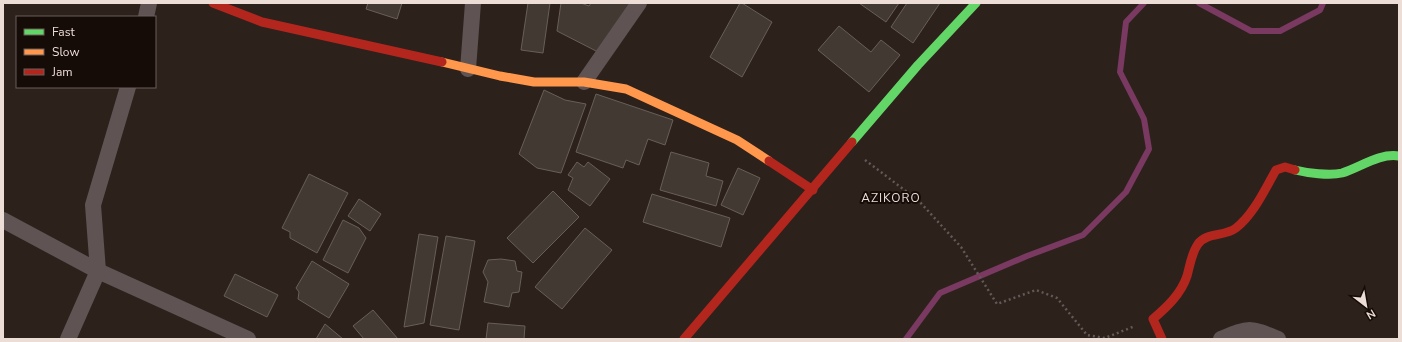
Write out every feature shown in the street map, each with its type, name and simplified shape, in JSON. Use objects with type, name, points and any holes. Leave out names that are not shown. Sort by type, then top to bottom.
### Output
[{"type":"street","points":[[146,16],[149,3]]},
{"type":"street","points":[[213,3],[262,22],[500,76],[534,82],[584,82],[626,89],[737,140],[813,190]]},
{"type":"street","points":[[468,69],[473,3]]},
{"type":"street","points":[[584,82],[639,3]]},
{"type":"street","points":[[684,339],[813,190],[918,65],[976,3]]},
{"type":"street","points":[[68,339],[98,271],[92,205],[128,88]]},
{"type":"street","points":[[1162,339],[1153,319],[1171,304],[1185,281],[1196,246],[1210,235],[1221,234],[1234,229],[1244,221],[1276,170],[1285,167],[1300,171],[1329,174],[1341,173],[1379,158],[1391,155],[1399,156]]},
{"type":"street","points":[[3,220],[98,271],[248,339]]},
{"type":"street","points":[[1221,339],[1243,330],[1255,330],[1278,339]]},
{"type":"path","points":[[848,148],[919,201],[961,247],[997,304],[1036,290],[1057,298],[1087,334],[1105,338],[1153,319]]},
{"type":"building","points":[[368,3],[402,3],[397,19],[366,9]]},
{"type":"building","points":[[528,3],[550,3],[543,53],[521,50]]},
{"type":"building","points":[[561,3],[581,3],[589,6],[591,3],[630,3],[598,52],[557,31]]},
{"type":"building","points":[[740,3],[772,22],[742,77],[710,57]]},
{"type":"building","points":[[859,3],[899,3],[886,22]]},
{"type":"building","points":[[907,3],[940,3],[913,43],[891,27]]},
{"type":"building","points":[[839,26],[871,52],[881,40],[900,55],[869,92],[818,50]]},
{"type":"building","points":[[544,90],[565,100],[586,104],[561,173],[537,168],[519,154]]},
{"type":"building","points":[[596,94],[673,120],[665,145],[648,139],[639,165],[626,160],[623,168],[576,152]]},
{"type":"building","points":[[671,152],[709,163],[706,176],[723,181],[716,206],[660,190]]},
{"type":"building","points":[[577,162],[584,167],[588,162],[610,179],[590,206],[568,190],[573,178],[568,175]]},
{"type":"building","points":[[738,168],[760,178],[743,215],[721,205]]},
{"type":"building","points":[[309,174],[348,193],[317,253],[290,238],[290,232],[282,228]]},
{"type":"building","points":[[553,191],[579,217],[533,263],[507,238]]},
{"type":"building","points":[[652,194],[730,218],[721,247],[643,222]]},
{"type":"building","points":[[359,199],[381,214],[370,231],[348,216]]},
{"type":"building","points":[[343,220],[359,228],[366,238],[348,273],[323,260]]},
{"type":"building","points":[[585,228],[612,250],[562,309],[535,287]]},
{"type":"building","points":[[419,234],[438,237],[424,323],[404,327]]},
{"type":"building","points":[[446,236],[475,241],[459,330],[430,325]]},
{"type":"building","points":[[501,259],[515,261],[517,271],[522,272],[519,292],[512,293],[509,307],[484,302],[488,282],[483,272],[488,260]]},
{"type":"building","points":[[312,261],[349,284],[329,318],[298,299],[299,292],[296,288]]},
{"type":"building","points":[[235,274],[278,295],[267,317],[224,296]]},
{"type":"building","points":[[373,310],[398,339],[364,339],[353,326]]},
{"type":"building","points":[[488,323],[525,326],[524,339],[486,339]]},
{"type":"building","points":[[325,324],[343,339],[316,339]]},
{"type":"waterway","points":[[906,339],[940,293],[1027,256],[1083,235],[1126,192],[1149,149],[1144,119],[1120,72],[1126,22],[1144,3]]},
{"type":"waterway","points":[[1199,3],[1251,31],[1280,31],[1320,10],[1323,3]]},
{"type":"traffic: fast","points":[[852,142],[918,65],[976,3]]},
{"type":"traffic: fast","points":[[1295,170],[1318,174],[1337,174],[1377,158],[1399,156]]},
{"type":"traffic: slow","points":[[442,62],[500,76],[534,82],[584,82],[626,89],[737,140],[769,161]]},
{"type":"traffic: jam","points":[[213,3],[262,22],[442,62]]},
{"type":"traffic: jam","points":[[684,339],[852,142]]},
{"type":"traffic: jam","points":[[769,161],[813,190]]},
{"type":"traffic: jam","points":[[1162,339],[1153,319],[1168,305],[1181,289],[1198,244],[1206,238],[1226,233],[1236,228],[1248,216],[1259,201],[1276,170],[1285,167],[1295,170]]},
{"type":"district","name":"AZIKORO","points":[[891,198]]}]
